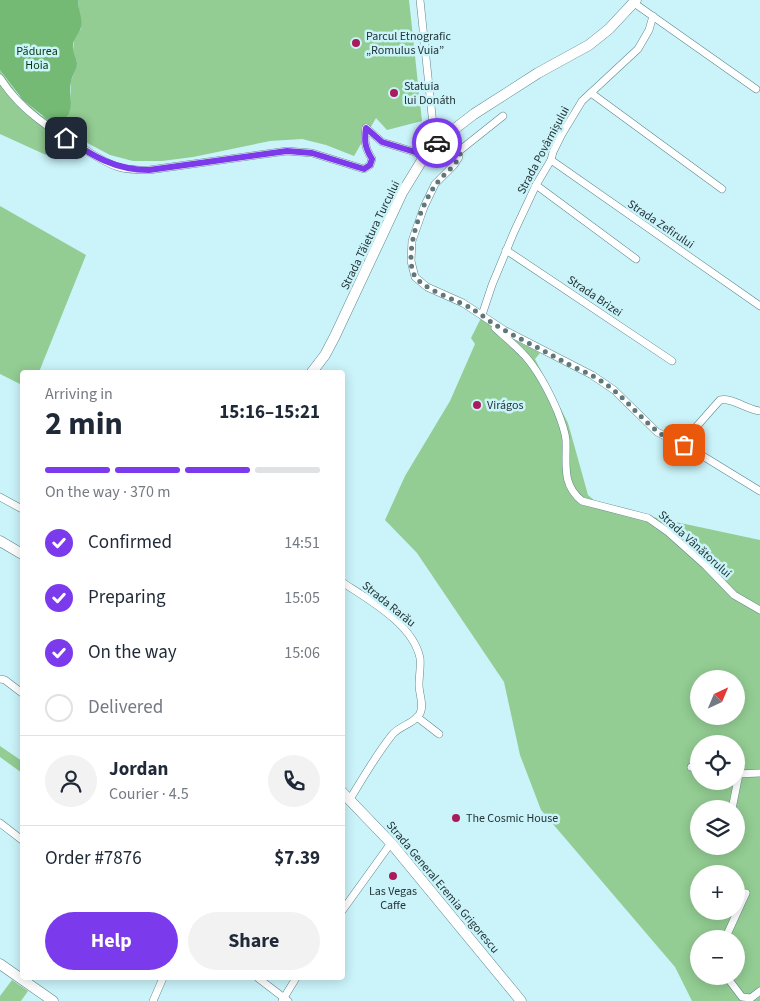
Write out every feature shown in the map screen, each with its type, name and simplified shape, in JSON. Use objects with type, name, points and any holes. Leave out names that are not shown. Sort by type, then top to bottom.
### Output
[{"type":"main road","name":"Strada Tăietura Turcului","points":[[314,370],[336,336],[402,193],[424,157],[445,135],[474,114],[538,73],[589,45],[613,25],[635,1]]},
{"type":"main road","points":[[0,541],[20,553]]},
{"type":"main road","name":"Strada General Eremia Grigorescu","points":[[346,796],[391,843],[521,1001]]},
{"type":"main road","points":[[0,964],[20,978]]},
{"type":"main road","points":[[23,980],[54,1001]]},
{"type":"street","points":[[420,0],[436,144]]},
{"type":"street","points":[[635,1],[653,16],[756,89]]},
{"type":"street","name":"Strada Povârnișului","points":[[482,315],[506,250],[562,134],[582,101],[638,48],[649,30],[653,16]]},
{"type":"street","points":[[0,78],[19,102],[36,118],[104,161],[134,170],[149,170],[287,151],[312,153],[364,169],[370,165],[372,159],[366,149],[364,140],[366,128],[382,142],[415,152],[424,157]]},
{"type":"street","points":[[591,93],[722,189]]},
{"type":"street","points":[[459,151],[503,116]]},
{"type":"street","points":[[445,135],[459,151],[459,157],[454,165],[435,184],[424,207],[412,241],[412,271],[415,277],[428,287],[463,303],[488,320],[592,375],[614,390],[657,432],[668,439],[684,445],[760,491]]},
{"type":"street","name":"Strada Zefirului","points":[[551,160],[604,199],[760,306]]},
{"type":"street","points":[[536,185],[636,259]]},
{"type":"street","name":"Strada Brizei","points":[[506,250],[672,361]]},
{"type":"street","name":"Strada Vânătorului","points":[[488,320],[528,359],[558,411],[566,440],[568,483],[574,494],[582,501],[648,518],[668,532],[734,594],[760,610]]},
{"type":"street","points":[[684,445],[689,435],[720,400],[726,400],[754,411],[760,411]]},
{"type":"street","points":[[0,497],[20,508]]},
{"type":"street","name":"Strada Rarău","points":[[345,584],[387,614],[406,630],[413,639],[420,660],[419,684],[422,708],[418,717]]},
{"type":"street","points":[[0,679],[5,680],[20,691]]},
{"type":"street","points":[[346,796],[397,730],[418,717],[439,734]]},
{"type":"street","points":[[745,774],[760,773]]},
{"type":"street","points":[[0,823],[20,838]]},
{"type":"street","points":[[345,907],[391,843]]},
{"type":"street","points":[[729,930],[746,892]]},
{"type":"street","points":[[154,1001],[162,980]]},
{"type":"street","points":[[260,980],[285,1000],[295,980]]},
{"type":"street","points":[[733,985],[742,997],[751,998],[760,991]]},
{"type":"green space","name":"Pădurea Hoia","points":[[0,0],[78,0],[81,24],[73,44],[77,63],[70,88],[71,105],[68,115],[58,123],[47,119],[23,100],[0,70]]},
{"type":"green space","points":[[78,0],[409,0],[422,121],[387,130],[376,118],[354,156],[326,145],[302,139],[270,141],[193,157],[162,161],[133,161],[110,155],[78,138],[57,135],[46,155],[0,134],[0,70],[19,96],[42,116],[64,120],[70,111],[71,81],[77,62],[73,51],[74,39],[81,29]]},
{"type":"green space","points":[[0,206],[86,255],[40,370],[20,370],[20,384],[0,374]]},
{"type":"green space","points":[[481,318],[494,329],[540,353],[535,359],[568,423],[588,495],[601,506],[760,540],[760,1001],[692,1001],[675,967],[541,810],[520,755],[504,682],[417,553],[385,520],[405,476],[450,401],[475,344],[471,338]]},
{"type":"green space","points":[[0,746],[20,760],[20,772],[0,757]]},
{"type":"green space","points":[[12,980],[28,991],[21,1001],[0,1001],[0,996]]},
{"type":"way so far","points":[[437,143],[445,135],[458,148],[460,154],[454,165],[435,184],[424,207],[412,241],[411,261],[415,277],[428,287],[463,303],[504,330],[605,383],[657,432],[668,439],[684,445]]},
{"type":"place","name":"Parcul Etnografic „Romulus Vuia”","points":[[356,43]]},
{"type":"place","name":"Statuia lui Donáth","points":[[394,93]]},
{"type":"place","name":"Virágos","points":[[477,405]]},
{"type":"place","name":"The Cosmic House","points":[[456,818]]},
{"type":"place","name":"Las Vegas Caffe","points":[[393,876]]},
{"type":"route","points":[[66,138],[104,161],[134,170],[149,170],[287,151],[312,153],[364,169],[370,165],[372,159],[366,149],[364,140],[366,128],[382,142],[415,152],[424,157],[437,143]]}]
